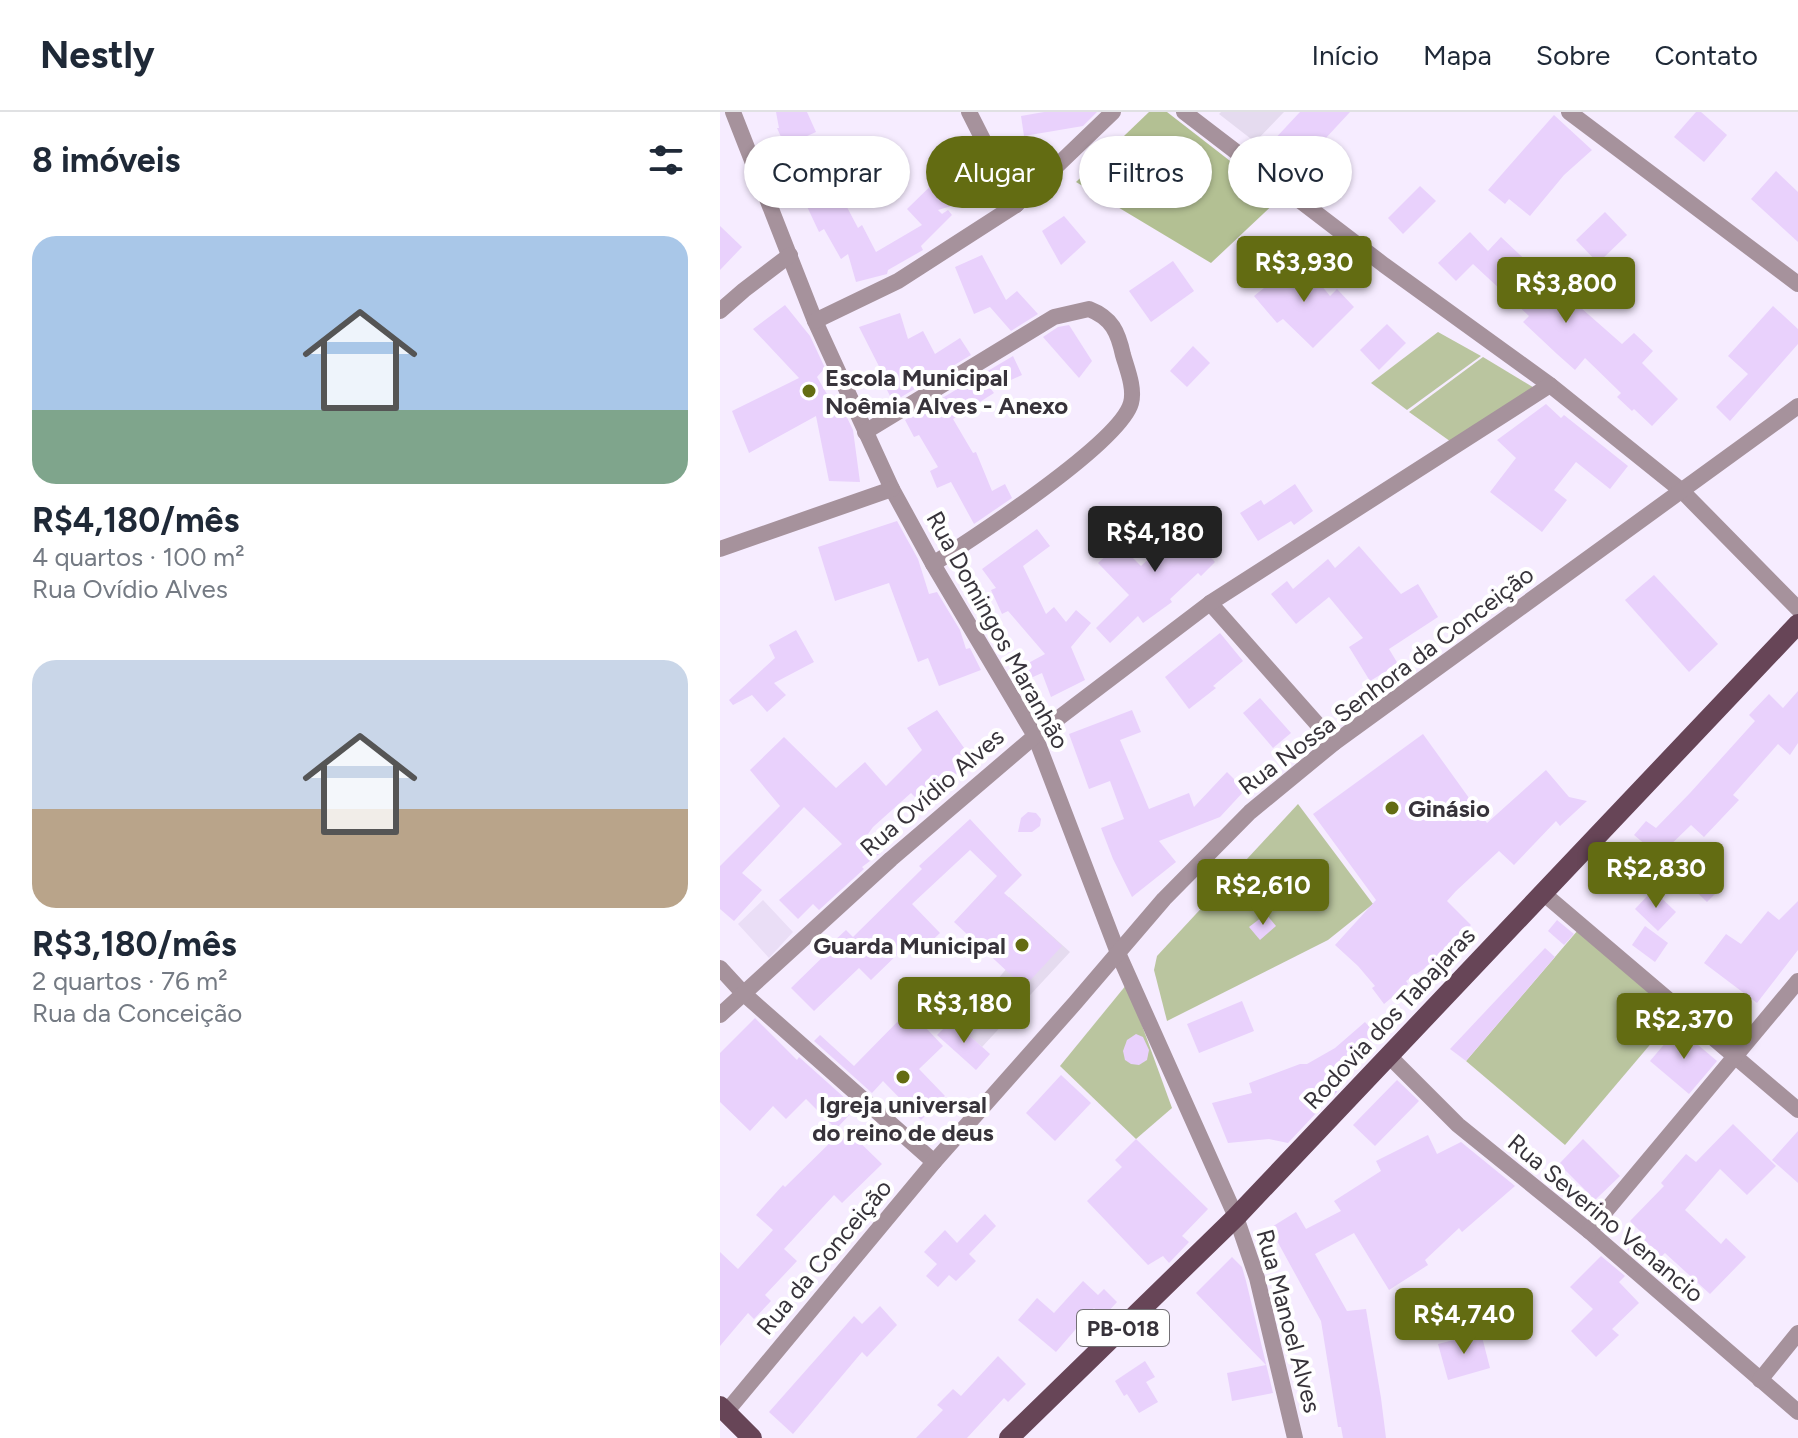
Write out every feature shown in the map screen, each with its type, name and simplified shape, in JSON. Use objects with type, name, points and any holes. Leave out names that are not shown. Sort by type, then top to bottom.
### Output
[{"type":"main road","name":"Rodovia dos Tabajaras","points":[[1009,1438],[1236,1217],[1798,624]]},
{"type":"main road","points":[[724,1408],[752,1438]]},
{"type":"street","name":"Rua Domingos Maranhão","points":[[733,112],[815,321],[892,489],[1035,736],[1118,953],[1236,1217]]},
{"type":"street","points":[[969,112],[981,136]]},
{"type":"street","points":[[1063,160],[1113,112]]},
{"type":"street","points":[[1184,112],[1384,265],[1550,385],[1682,491],[1798,609]]},
{"type":"street","points":[[1569,112],[1798,284]]},
{"type":"street","points":[[815,321],[898,281],[1011,208]]},
{"type":"street","points":[[720,311],[790,255]]},
{"type":"street","points":[[865,432],[1054,317],[1089,309],[1107,318],[1118,335],[1132,389],[1128,411],[1114,428],[1067,470],[995,525],[933,564]]},
{"type":"street","name":"Rua Ovídio Alves","points":[[720,1015],[891,859],[1035,736],[1210,603],[1550,385]]},
{"type":"street","name":"Rua Nossa Senhora da Conceição","points":[[1118,953],[1210,850],[1250,812],[1334,743],[1798,406]]},
{"type":"street","points":[[720,549],[892,489]]},
{"type":"street","points":[[1210,603],[1334,743]]},
{"type":"street","points":[[1543,893],[1798,1110]]},
{"type":"street","name":"Rua da Conceição","points":[[724,1408],[1118,953]]},
{"type":"street","points":[[720,968],[743,993],[934,1162]]},
{"type":"street","points":[[1589,1231],[1798,981]]},
{"type":"street","name":"Rua Severino Venancio","points":[[1389,1056],[1458,1125],[1589,1231],[1798,1412]]},
{"type":"street","name":"Rua Manoel Alves","points":[[1236,1217],[1257,1278],[1295,1438]]},
{"type":"street","points":[[1760,1380],[1798,1333]]},
{"type":"shaded area","points":[[1284,112],[1261,136],[1247,136],[1219,114]]},
{"type":"shaded area","name":"Guarda Municipal","points":[[1009,897],[1070,952],[982,1047],[959,1026],[1007,968],[975,938]]},
{"type":"shaded area","points":[[763,900],[793,932],[769,958],[738,924]]},
{"type":"green space","points":[[1149,112],[1167,112],[1198,136],[1124,136]]},
{"type":"green space","points":[[1212,147],[1228,159],[1228,208],[1269,208],[1211,263],[1119,208],[1212,208]]},
{"type":"green space","points":[[1438,332],[1481,356],[1407,410],[1371,383]]},
{"type":"green space","points":[[1483,357],[1536,389],[1454,444],[1409,412]]},
{"type":"green space","points":[[1298,804],[1373,904],[1328,940],[1167,1021],[1154,970],[1157,956]]},
{"type":"green space","points":[[1578,930],[1676,1014],[1565,1145],[1466,1061]]},
{"type":"green space","points":[[1127,984],[1172,1108],[1136,1139],[1060,1066]]},
{"type":"building","points":[[776,112],[807,112],[816,132],[807,136],[781,136]]},
{"type":"building","points":[[1044,112],[1097,112],[1083,126],[1024,136],[1021,116]]},
{"type":"building","points":[[1300,112],[1350,112],[1328,136],[1278,136]]},
{"type":"building","points":[[1696,112],[1701,112],[1727,135],[1704,162],[1674,137]]},
{"type":"building","points":[[1554,115],[1592,150],[1564,175],[1530,216],[1509,199],[1505,204],[1488,190]]},
{"type":"building","points":[[1776,171],[1798,192],[1798,242],[1751,199]]},
{"type":"building","points":[[1420,186],[1436,201],[1403,234],[1388,218]]},
{"type":"building","points":[[926,191],[926,208],[945,208],[938,210],[942,214],[948,210],[952,215],[921,246],[923,250],[888,270],[887,274],[856,282],[848,254],[841,259],[824,229],[819,232],[808,208],[847,208],[858,228],[862,225],[876,252],[922,225],[907,209]]},
{"type":"building","points":[[1605,212],[1627,235],[1598,263],[1576,240]]},
{"type":"building","points":[[1064,216],[1086,242],[1061,265],[1042,231]]},
{"type":"building","points":[[720,226],[742,247],[720,270]]},
{"type":"building","points":[[1470,232],[1488,251],[1501,237],[1554,287],[1559,282],[1574,297],[1572,300],[1622,344],[1634,333],[1653,351],[1642,363],[1678,399],[1652,426],[1617,397],[1621,393],[1585,358],[1575,370],[1557,354],[1523,322],[1529,316],[1473,264],[1456,281],[1438,263]]},
{"type":"building","points":[[982,255],[1006,300],[1017,291],[1038,314],[1011,331],[990,307],[974,314],[955,267]]},
{"type":"building","points":[[1300,259],[1330,296],[1337,289],[1354,307],[1313,348],[1283,319],[1277,323],[1254,296]]},
{"type":"building","points":[[1173,261],[1194,291],[1151,322],[1129,291]]},
{"type":"building","name":"Escola Municipal Noêmia Alves - Anexo","points":[[785,305],[810,336],[825,368],[817,377],[831,401],[840,403],[853,430],[860,482],[829,481],[816,416],[749,453],[732,411],[799,378],[753,329]]},
{"type":"building","points":[[1773,306],[1798,329],[1798,344],[1730,421],[1716,407],[1748,374],[1728,356]]},
{"type":"building","points":[[900,313],[908,339],[923,331],[935,354],[960,338],[971,355],[893,402],[884,384],[887,382],[859,327]]},
{"type":"building","points":[[1387,324],[1406,343],[1379,370],[1360,350]]},
{"type":"building","points":[[1069,325],[1092,361],[1079,378],[1043,337],[1058,327]]},
{"type":"building","points":[[1193,346],[1210,363],[1187,387],[1170,371]]},
{"type":"building","points":[[1013,356],[1022,375],[991,389],[994,393],[953,419],[973,453],[976,452],[992,491],[1005,484],[1012,498],[974,524],[951,482],[937,488],[930,471],[938,467],[919,435],[914,437],[905,420]]},
{"type":"building","points":[[1546,404],[1628,466],[1610,489],[1576,462],[1554,490],[1567,500],[1542,532],[1490,492],[1516,458],[1497,440]]},
{"type":"building","points":[[1295,484],[1313,511],[1294,525],[1291,521],[1258,541],[1240,513],[1261,500],[1264,505]]},
{"type":"building","points":[[1182,508],[1205,530],[1195,541],[1215,562],[1170,599],[1172,602],[1143,623],[1138,616],[1110,643],[1096,628],[1129,595],[1098,563],[1119,544],[1141,566],[1169,540],[1160,531]]},
{"type":"building","points":[[897,521],[918,559],[929,594],[937,592],[960,630],[966,649],[970,648],[981,670],[939,686],[928,658],[918,662],[889,583],[835,601],[818,547]]},
{"type":"building","points":[[1037,529],[1050,546],[1023,566],[1046,614],[1054,607],[1066,622],[1076,610],[1091,623],[1071,647],[1085,680],[1051,697],[1042,673],[1017,684],[1010,673],[1045,654],[1008,611],[1002,614],[991,590],[996,588],[982,569]]},
{"type":"building","points":[[1359,546],[1401,594],[1418,584],[1438,617],[1389,649],[1398,664],[1370,681],[1349,647],[1363,638],[1329,597],[1296,624],[1271,594],[1287,581],[1293,589],[1328,559],[1335,568]]},
{"type":"building","points":[[1654,575],[1718,644],[1689,672],[1625,600]]},
{"type":"building","points":[[796,630],[814,662],[774,683],[786,695],[767,712],[752,695],[733,705],[729,700],[775,658],[769,645]]},
{"type":"building","points":[[1220,633],[1243,661],[1189,709],[1165,677]]},
{"type":"building","points":[[1798,691],[1798,743],[1790,755],[1778,744],[1733,795],[1739,800],[1704,837],[1691,825],[1659,856],[1634,835],[1646,821],[1656,828],[1690,793],[1755,721],[1749,715],[1769,694],[1783,708]]},
{"type":"building","points":[[1260,698],[1291,733],[1273,748],[1243,713]]},
{"type":"building","points":[[937,710],[972,759],[946,784],[943,779],[920,802],[911,793],[873,827],[868,834],[882,852],[862,867],[864,869],[819,910],[813,904],[798,919],[779,900],[842,844],[804,807],[742,873],[762,890],[734,921],[720,909],[720,866],[780,806],[750,770],[784,737],[836,788],[865,762],[886,786],[922,750],[907,728]]},
{"type":"building","points":[[1132,710],[1141,732],[1120,740],[1149,809],[1189,793],[1194,807],[1227,772],[1245,790],[1220,817],[1159,841],[1176,862],[1132,897],[1101,828],[1124,819],[1110,781],[1089,789],[1069,734]]},
{"type":"building","points":[[1423,734],[1487,823],[1546,770],[1569,797],[1587,801],[1560,826],[1556,821],[1514,865],[1499,851],[1456,891],[1447,901],[1471,925],[1384,1004],[1372,988],[1375,986],[1335,945],[1376,900],[1313,814]]},
{"type":"building","points":[[1028,812],[1036,813],[1041,819],[1040,826],[1032,832],[1018,832],[1021,818]]},
{"type":"building","points":[[970,819],[1022,875],[1004,893],[1062,946],[1024,987],[954,922],[997,876],[970,850],[912,904],[940,933],[916,956],[906,946],[871,980],[859,968],[814,1011],[791,988],[846,930],[853,937],[922,869],[919,866]]},
{"type":"building","points":[[1701,864],[1723,886],[1707,902],[1685,881]]},
{"type":"building","points":[[1653,890],[1676,912],[1658,931],[1635,909]]},
{"type":"building","points":[[1798,901],[1798,950],[1757,1003],[1704,963],[1726,934],[1741,944],[1768,911],[1779,920]]},
{"type":"building","points":[[1266,914],[1276,926],[1260,940],[1249,927]]},
{"type":"building","points":[[1557,920],[1574,934],[1564,945],[1548,931]]},
{"type":"building","points":[[1645,926],[1668,943],[1655,962],[1632,945]]},
{"type":"building","points":[[1545,948],[1555,957],[1466,1061],[1450,1049]]},
{"type":"building","points":[[1242,1001],[1254,1031],[1199,1053],[1187,1024]]},
{"type":"building","points":[[909,1010],[943,1046],[919,1069],[945,1096],[921,1120],[883,1081],[872,1093],[814,1041],[820,1035],[854,1066]]},
{"type":"building","points":[[755,1018],[797,1060],[799,1057],[856,1108],[836,1129],[806,1099],[786,1119],[773,1106],[750,1131],[720,1102],[720,1053]]},
{"type":"building","points":[[952,1020],[990,1054],[976,1070],[937,1035]]},
{"type":"building","points":[[1365,1022],[1378,1036],[1343,1069],[1344,1072],[1333,1078],[1337,1092],[1318,1106],[1319,1110],[1288,1143],[1269,1139],[1228,1143],[1212,1103],[1252,1093],[1249,1083],[1307,1064],[1335,1048]]},
{"type":"building","points":[[1678,1028],[1717,1061],[1689,1094],[1650,1061]]},
{"type":"building","points":[[1136,1034],[1143,1037],[1149,1050],[1147,1060],[1139,1065],[1125,1060],[1123,1051],[1127,1040]]},
{"type":"building","points":[[1061,1075],[1091,1103],[1055,1141],[1026,1113]]},
{"type":"building","points":[[1397,1080],[1419,1101],[1375,1146],[1353,1125]]},
{"type":"building","points":[[1733,1124],[1776,1166],[1747,1195],[1720,1169],[1685,1210],[1721,1244],[1726,1238],[1746,1257],[1710,1294],[1665,1253],[1651,1266],[1643,1257],[1640,1261],[1626,1248],[1642,1233],[1630,1221],[1664,1186],[1661,1183],[1686,1154],[1696,1162]]},
{"type":"building","points":[[845,1128],[882,1164],[842,1203],[834,1195],[784,1249],[797,1261],[765,1295],[771,1301],[754,1319],[748,1313],[720,1346],[720,1252],[738,1269],[773,1230],[756,1215],[783,1185],[785,1187]]},
{"type":"building","points":[[1798,1131],[1798,1183],[1772,1160]]},
{"type":"building","points":[[1428,1135],[1437,1154],[1461,1142],[1515,1186],[1462,1232],[1459,1228],[1425,1260],[1428,1265],[1389,1290],[1354,1233],[1315,1254],[1347,1311],[1366,1309],[1381,1398],[1386,1438],[1343,1438],[1341,1427],[1338,1427],[1321,1321],[1270,1228],[1296,1212],[1306,1229],[1341,1211],[1334,1201],[1381,1171],[1376,1161]]},
{"type":"building","points":[[1136,1139],[1208,1209],[1182,1236],[1189,1242],[1169,1263],[1163,1256],[1148,1265],[1087,1201],[1122,1167],[1115,1160]]},
{"type":"building","points":[[1583,1139],[1620,1176],[1595,1200],[1559,1164]]},
{"type":"building","points":[[985,1214],[996,1226],[969,1254],[976,1261],[956,1281],[949,1275],[938,1287],[926,1276],[937,1264],[924,1252],[945,1230],[957,1243]]},
{"type":"building","points":[[1601,1256],[1625,1276],[1619,1282],[1639,1303],[1612,1329],[1619,1335],[1596,1357],[1571,1331],[1593,1309],[1570,1287]]},
{"type":"building","points":[[1232,1257],[1242,1267],[1273,1393],[1232,1401],[1227,1373],[1266,1365],[1196,1293]]},
{"type":"building","points":[[1083,1281],[1098,1295],[1104,1289],[1117,1302],[1103,1317],[1094,1308],[1056,1352],[1018,1320],[1037,1298],[1054,1313]]},
{"type":"building","points":[[880,1306],[897,1325],[867,1357],[862,1352],[793,1434],[769,1412],[854,1316],[862,1324]]},
{"type":"building","points":[[1481,1333],[1490,1368],[1448,1380],[1438,1344]]},
{"type":"building","points":[[998,1356],[1026,1384],[1008,1402],[1004,1398],[967,1438],[916,1438],[943,1410],[937,1405],[953,1389],[961,1396]]},
{"type":"building","points":[[1145,1361],[1155,1377],[1146,1382],[1158,1402],[1139,1413],[1115,1381]]},
{"type":"place","name":"Escola Municipal Noêmia Alves - Anexo","points":[[809,391]]},
{"type":"place","name":"Ginásio","points":[[1392,808]]},
{"type":"place","name":"Guarda Municipal","points":[[1022,945]]},
{"type":"place","name":"Igreja universal do reino de deus","points":[[903,1077]]}]
